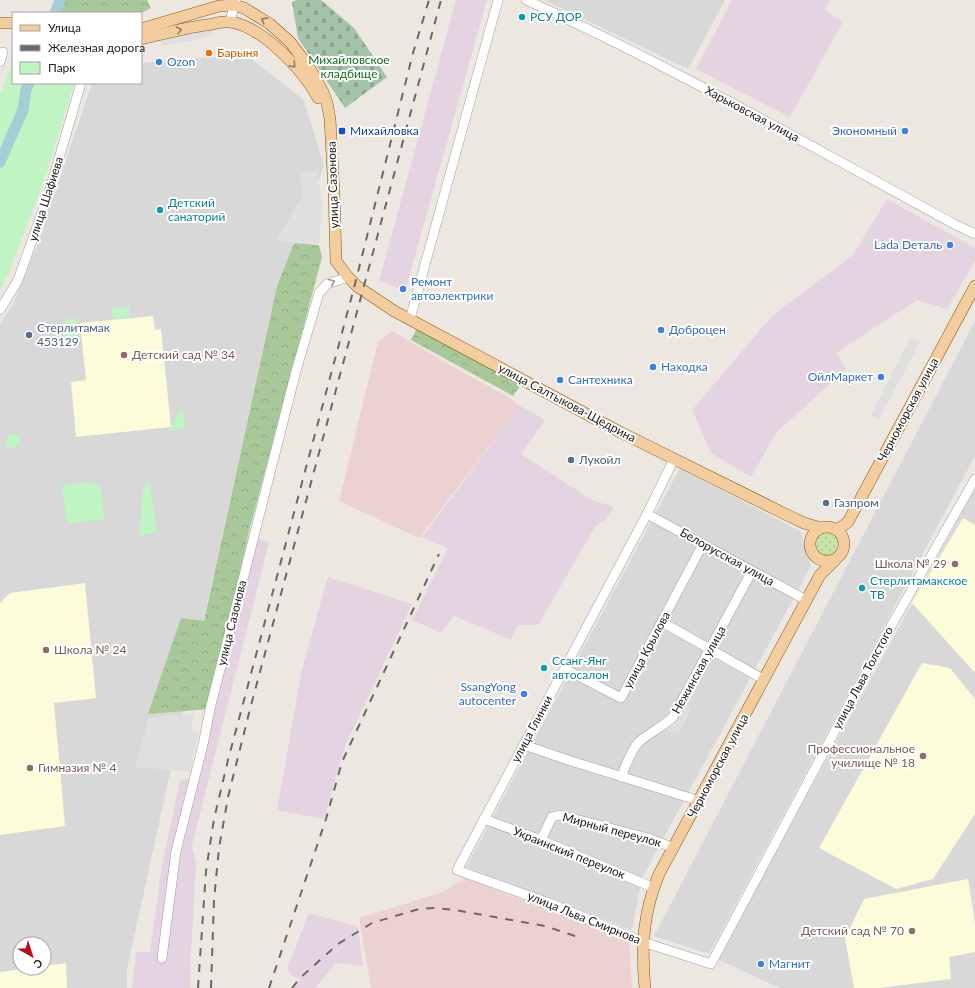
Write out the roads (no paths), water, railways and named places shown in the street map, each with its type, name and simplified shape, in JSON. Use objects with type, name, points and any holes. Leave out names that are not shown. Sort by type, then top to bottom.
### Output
[{"type":"main road","points":[[142,29],[235,2]]},
{"type":"main road","name":"улица Сазонова","points":[[235,2],[270,24],[290,42],[309,67],[323,92],[330,119],[336,251]]},
{"type":"main road","name":"улица Сазонова","points":[[142,39],[185,28],[230,22],[249,28],[280,51],[312,86],[330,119]]},
{"type":"main road","points":[[0,23],[12,23]]},
{"type":"main road","name":"улица Салтыкова-Щедрина","points":[[336,251],[336,260],[348,278],[358,287],[410,319],[674,460],[804,524],[821,528]]},
{"type":"main road","name":"Черноморская улица","points":[[837,530],[848,522],[975,286]]},
{"type":"main road","points":[[816,557],[826,561],[836,559],[840,555],[844,545],[848,522]]},
{"type":"main road","points":[[804,524],[811,538],[811,548],[816,557],[820,574]]},
{"type":"main road","points":[[811,538],[821,528],[827,527],[837,530],[841,534],[844,545]]},
{"type":"main road","name":"Черноморская улица","points":[[644,988],[642,963],[643,942],[647,910],[654,888],[820,574],[836,559]]},
{"type":"street","points":[[410,319],[498,0]]},
{"type":"street","name":"Харьковская улица","points":[[526,0],[577,23],[687,79],[975,234]]},
{"type":"street","points":[[230,22],[235,2]]},
{"type":"street","points":[[0,62],[3,52]]},
{"type":"street","name":"улица Шафиева","points":[[0,310],[18,280],[48,196],[81,84]]},
{"type":"street","name":"улица Сазонова","points":[[162,958],[176,851],[203,746],[210,709],[296,371],[319,292],[323,287],[332,281],[348,278]]},
{"type":"street","points":[[964,308],[975,294]]},
{"type":"street","name":"улица Глинки","points":[[457,870],[565,669],[674,460]]},
{"type":"street","name":"улица Льва Толстого","points":[[711,964],[886,636],[975,479]]},
{"type":"street","name":"Белорусская улица","points":[[647,514],[806,600]]},
{"type":"street","name":"улица Крылова","points":[[565,669],[621,698],[703,544]]},
{"type":"street","name":"Нежинская улица","points":[[621,777],[633,749],[639,742],[666,724],[673,717],[711,650],[752,571]]},
{"type":"street","points":[[662,622],[763,680]]},
{"type":"street","points":[[524,745],[700,801]]},
{"type":"street","name":"Мирный переулок","points":[[541,840],[552,817],[560,815],[648,838],[674,848]]},
{"type":"street","name":"Украинский переулок","points":[[484,819],[541,840],[654,888]]},
{"type":"street","name":"улица Льва Смирнова","points":[[457,870],[552,904],[643,942],[711,964]]},
{"type":"waterway","points":[[55,12],[60,0]]},
{"type":"waterway","points":[[0,162],[23,110],[26,90],[29,84]]},
{"type":"railway","points":[[198,988],[206,871],[214,819],[228,760],[355,284],[413,53],[429,0]]},
{"type":"railway","points":[[211,988],[214,900],[219,848],[228,797],[250,709],[441,0]]},
{"type":"railway","points":[[269,988],[326,819],[342,762],[439,554]]},
{"type":"railway","points":[[292,988],[300,978],[338,944],[372,923],[419,909],[434,908],[455,910],[545,926],[578,937]]},
{"type":"place","name":"РСУ ДОР","points":[[522,17]]},
{"type":"place","name":"Барыня","points":[[209,53]]},
{"type":"place","name":"Ozon","points":[[159,62]]},
{"type":"place","name":"Михайловка","points":[[342,131]]},
{"type":"place","name":"Экономный","points":[[905,131]]},
{"type":"place","name":"Детский санаторий","points":[[160,210]]},
{"type":"place","name":"Lada Dеталь","points":[[950,245]]},
{"type":"place","name":"Ремонт автоэлектрики","points":[[403,289]]},
{"type":"place","name":"Доброцен","points":[[661,330]]},
{"type":"place","name":"Стерлитамак 453129","points":[[29,335]]},
{"type":"place","name":"Детский сад № 34","points":[[124,355]]},
{"type":"place","name":"Находка","points":[[653,367]]},
{"type":"place","name":"ОйлМаркет","points":[[881,377]]},
{"type":"place","name":"Сантехника","points":[[560,380]]},
{"type":"place","name":"Лукойл","points":[[571,460]]},
{"type":"place","name":"Газпром","points":[[826,503]]},
{"type":"place","name":"Школа № 29","points":[[955,564]]},
{"type":"place","name":"Стерлитамакское ТВ","points":[[862,588]]},
{"type":"place","name":"Школа № 24","points":[[46,650]]},
{"type":"place","name":"Ссанг-Янг автосалон","points":[[544,668]]},
{"type":"place","name":"SsangYong autocenter","points":[[524,694]]},
{"type":"place","name":"Профессиональное училище № 18","points":[[923,756]]},
{"type":"place","name":"Гимназия № 4","points":[[30,768]]},
{"type":"place","name":"Детский сад № 70","points":[[912,931]]},
{"type":"place","name":"Магнит","points":[[761,964]]},
{"type":"park label","name":"Михайловское кладбище","points":[[349,67]]}]
